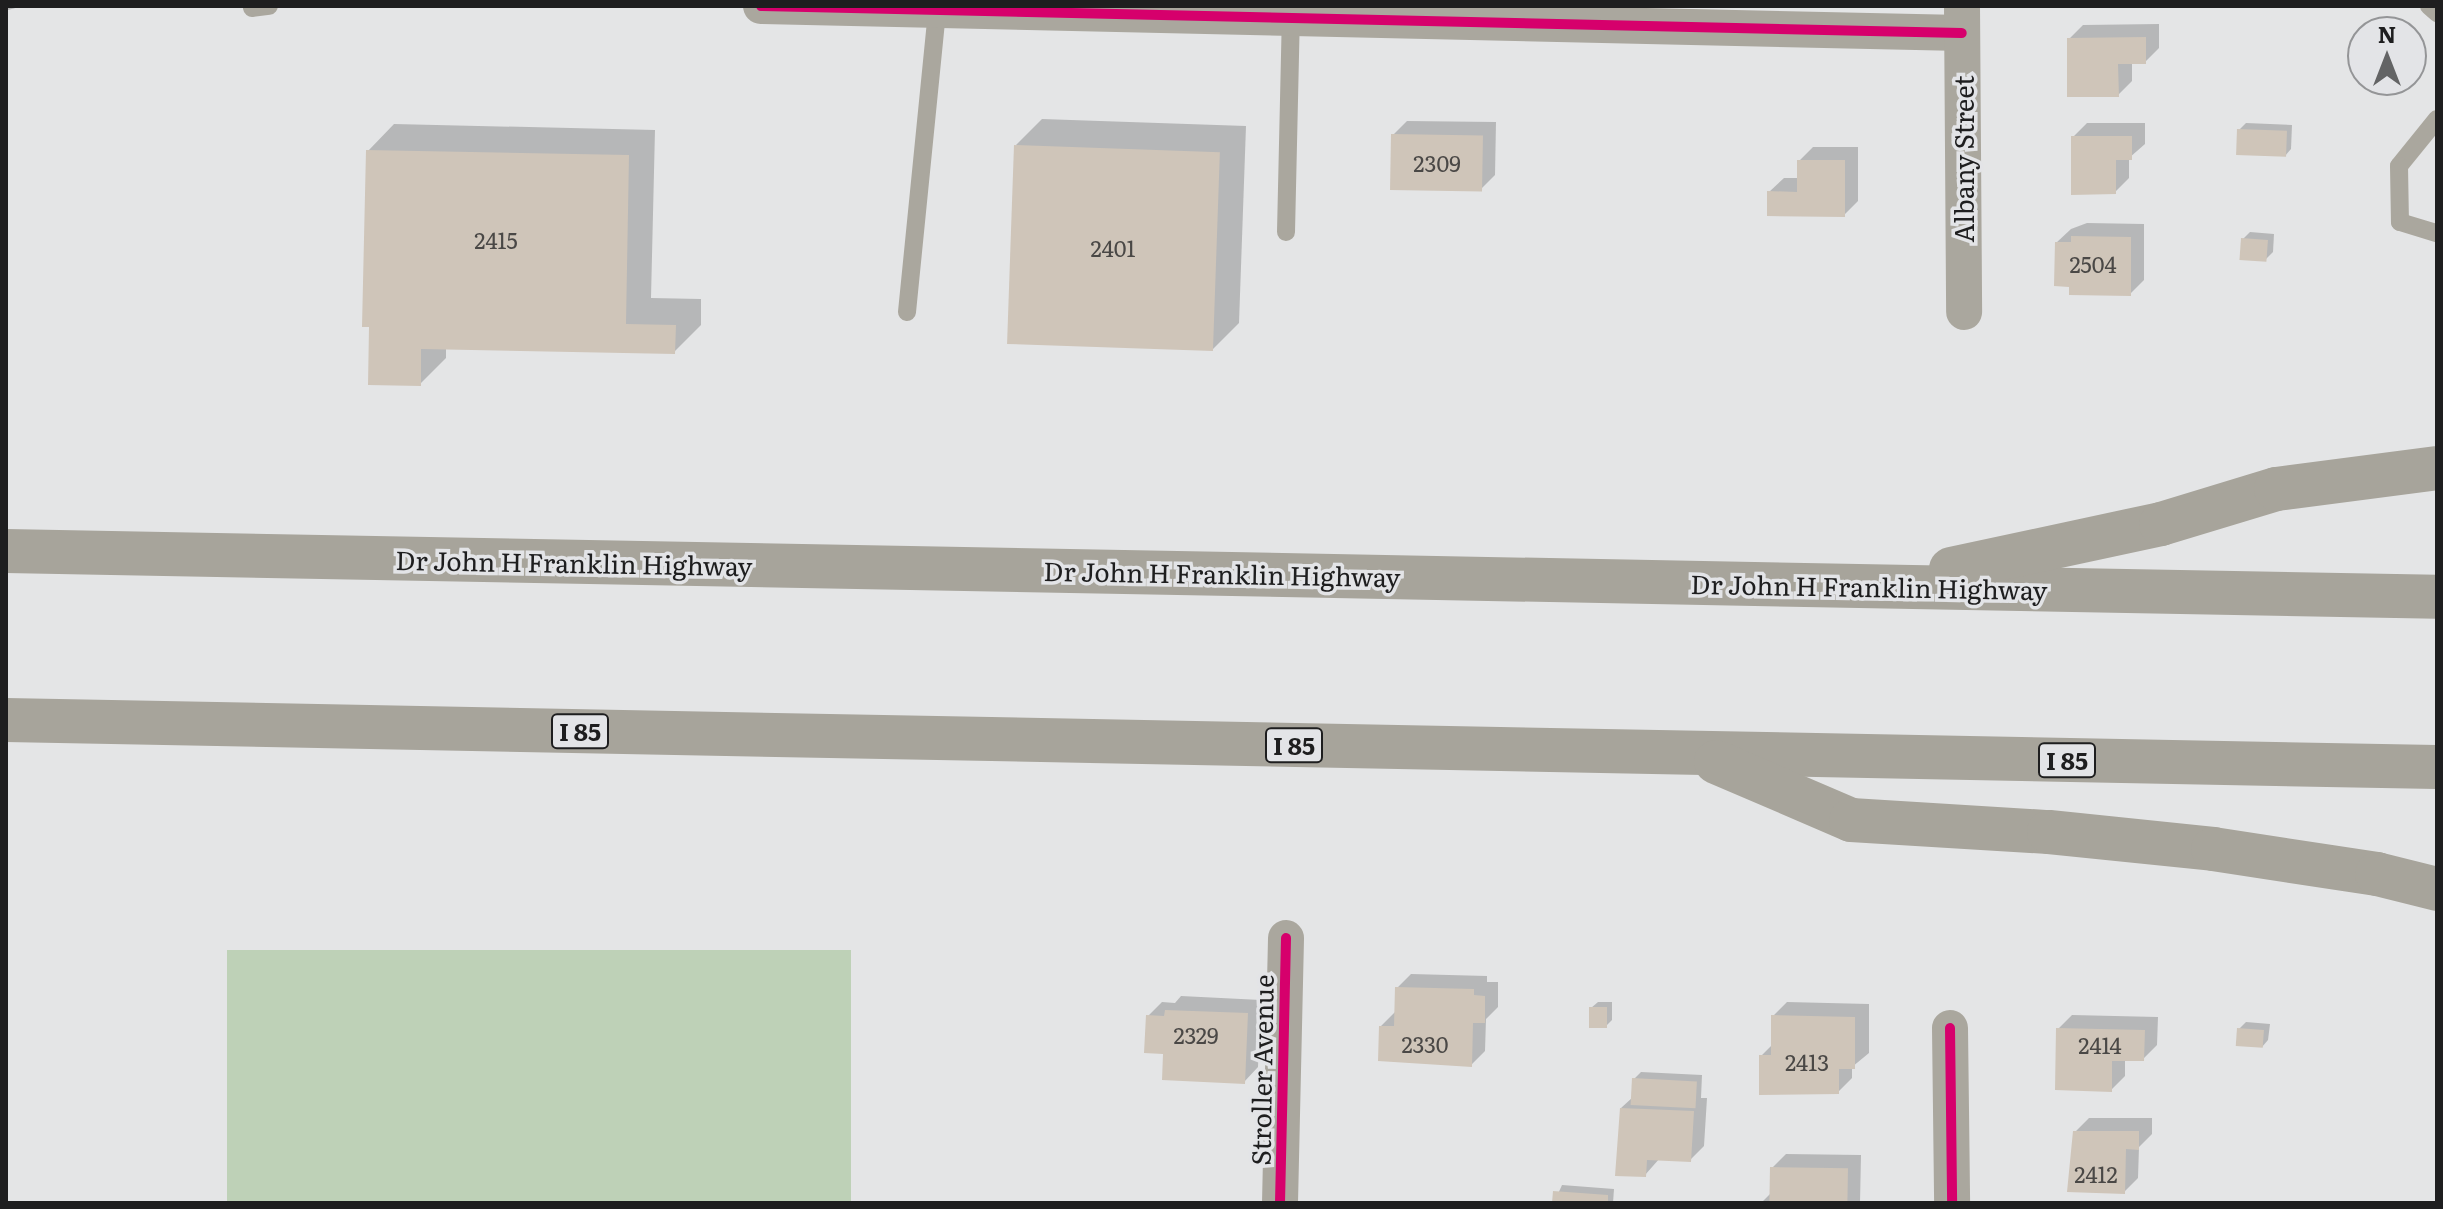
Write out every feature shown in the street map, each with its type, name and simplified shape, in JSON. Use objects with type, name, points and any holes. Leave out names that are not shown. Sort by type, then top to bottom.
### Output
[{"type":"highway","points":[[1858,587],[2161,524],[2276,489],[2437,468]]},
{"type":"highway","name":"Dr John H Franklin Highway","points":[[6,551],[2437,597]]},
{"type":"highway","name":"I 85","points":[[6,720],[2437,767]]},
{"type":"highway","points":[[1697,754],[1851,820],[2049,832],[2213,849],[2377,874],[2437,889]]},
{"type":"street","points":[[761,6],[1291,18],[1962,19]]},
{"type":"street","name":"Albany Street","points":[[1962,19],[1964,312]]},
{"type":"street","name":"Stroller Avenue","points":[[1280,1203],[1286,938]]},
{"type":"street","points":[[1950,1028],[1952,1203]]},
{"type":"lane","points":[[2429,6],[2437,13]]},
{"type":"lane","points":[[907,312],[937,11]]},
{"type":"lane","points":[[1286,232],[1291,18]]},
{"type":"lane","points":[[2437,119],[2399,166],[2400,222],[2437,233]]},
{"type":"green space","points":[[227,950],[851,950],[851,1203],[227,1203]]},
{"type":"building","points":[[2146,37],[2146,64],[2118,64],[2119,97],[2067,97],[2067,38]]},
{"type":"building","points":[[2237,129],[2287,131],[2286,157],[2236,155]]},
{"type":"building","points":[[1391,134],[1483,136],[1482,192],[1390,190]]},
{"type":"building","points":[[2071,136],[2132,136],[2132,160],[2116,160],[2116,194],[2071,195]]},
{"type":"building","points":[[1014,145],[1220,152],[1213,351],[1007,344]]},
{"type":"building","points":[[366,150],[629,155],[626,324],[676,325],[675,354],[421,349],[421,386],[368,385],[369,327],[362,327]]},
{"type":"building","points":[[1797,160],[1845,160],[1845,217],[1767,216],[1767,191],[1797,192]]},
{"type":"building","points":[[2071,236],[2131,237],[2131,296],[2069,295],[2069,287],[2054,286],[2055,242],[2071,242]]},
{"type":"building","points":[[2241,238],[2268,240],[2266,262],[2239,260]]},
{"type":"building","points":[[1395,987],[1474,989],[1474,995],[1485,996],[1485,1023],[1473,1023],[1472,1067],[1378,1061],[1379,1026],[1394,1026]]},
{"type":"building","points":[[1589,1007],[1607,1007],[1607,1028],[1589,1028]]},
{"type":"building","points":[[1165,1010],[1248,1013],[1245,1084],[1162,1080],[1163,1054],[1144,1053],[1146,1015],[1164,1016]]},
{"type":"building","points":[[1771,1015],[1855,1017],[1855,1069],[1839,1069],[1839,1094],[1759,1095],[1759,1055],[1771,1055]]},
{"type":"building","points":[[2056,1028],[2145,1030],[2144,1061],[2112,1061],[2112,1092],[2055,1090]]},
{"type":"building","points":[[2237,1028],[2264,1030],[2263,1048],[2236,1046]]},
{"type":"building","points":[[1632,1078],[1697,1081],[1695,1108],[1631,1105]]},
{"type":"building","points":[[1620,1108],[1694,1111],[1691,1162],[1647,1160],[1646,1177],[1615,1176]]},
{"type":"building","points":[[2073,1131],[2139,1131],[2139,1150],[2126,1149],[2125,1194],[2067,1192]]},
{"type":"building","points":[[1770,1167],[1848,1168],[1847,1203],[1769,1203]]},
{"type":"building","points":[[1553,1191],[1608,1195],[1608,1203],[1552,1203]]},
{"type":"cycle path","points":[[761,6],[1962,33]]},
{"type":"cycle path","points":[[1280,1203],[1286,938]]},
{"type":"cycle path","points":[[1950,1028],[1952,1203]]}]
